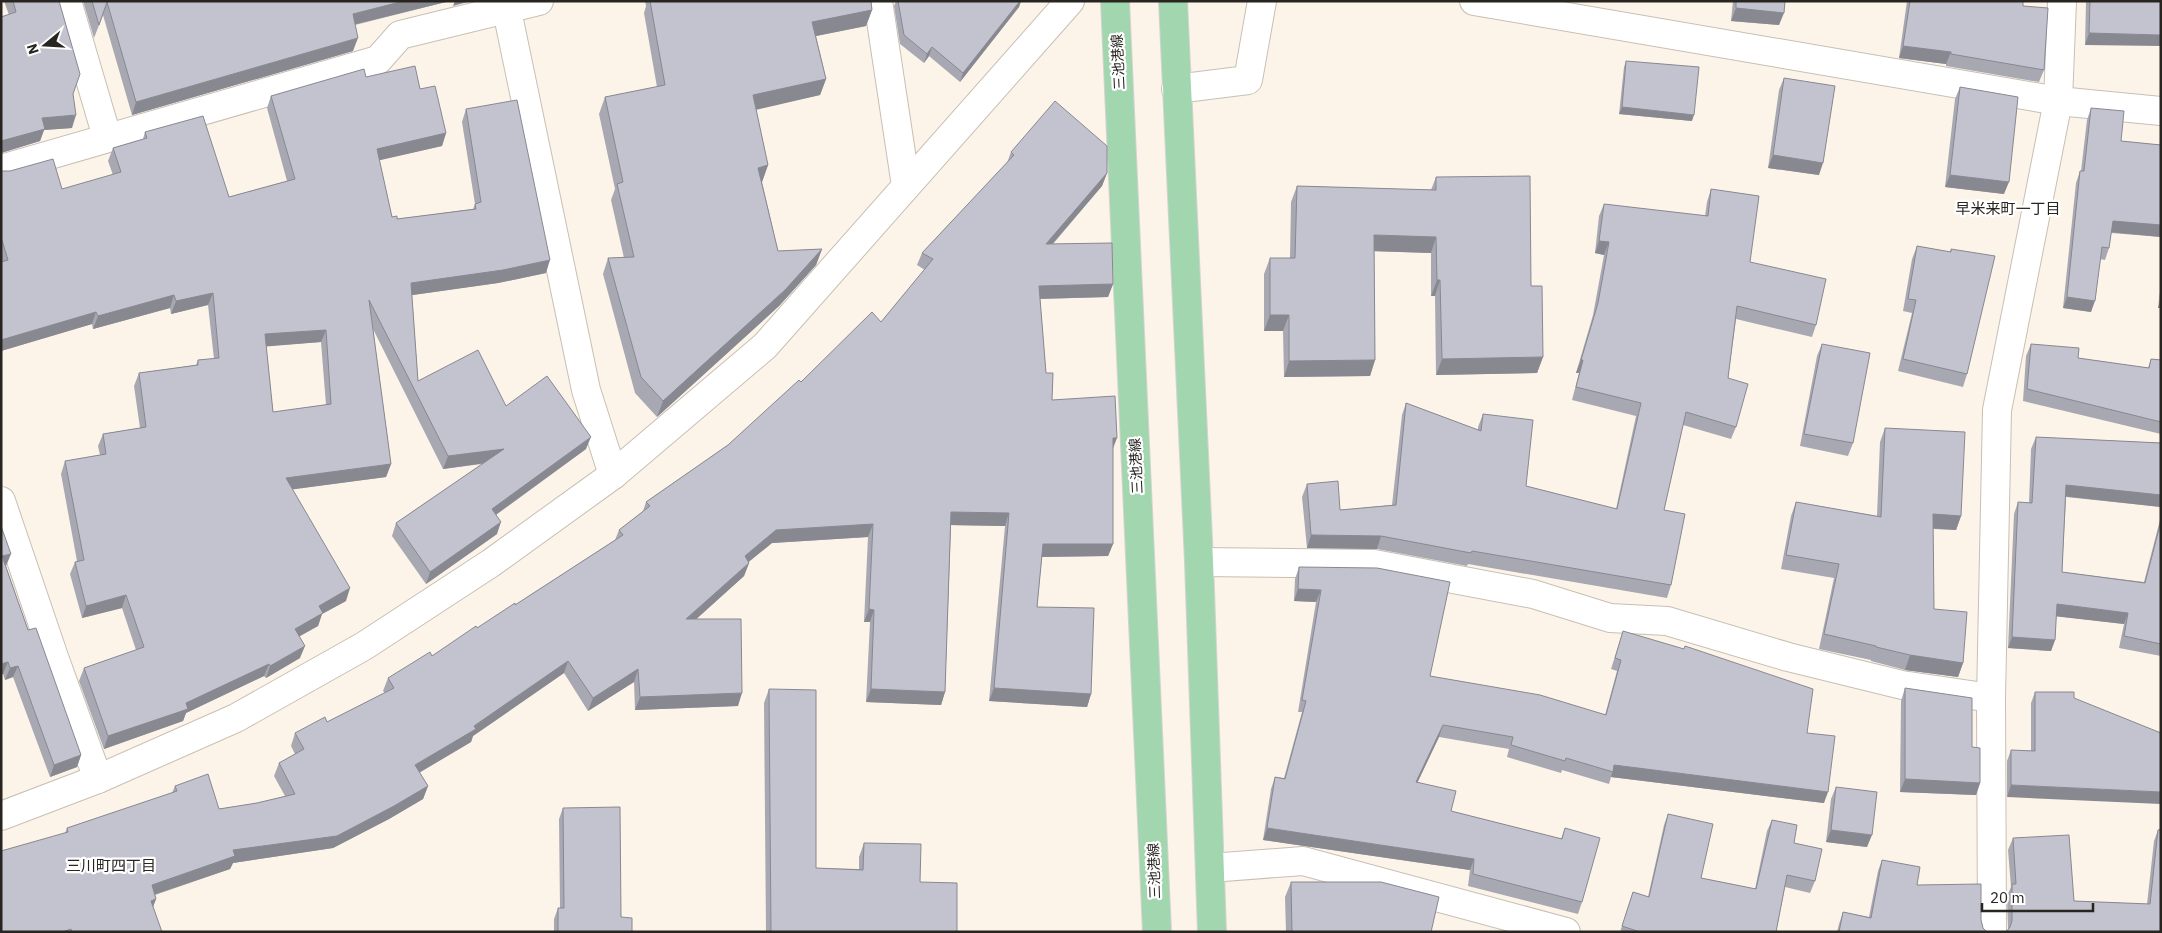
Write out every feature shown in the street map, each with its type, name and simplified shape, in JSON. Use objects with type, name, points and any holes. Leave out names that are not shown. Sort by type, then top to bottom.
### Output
[{"type":"main road","name":"三池港線","points":[[1115,1],[1157,932]]},
{"type":"main road","points":[[1173,1],[1199,562],[1212,932]]},
{"type":"street","points":[[67,1],[107,137]]},
{"type":"street","points":[[1,169],[378,60],[400,35],[506,5],[539,1]]},
{"type":"street","points":[[878,1],[906,186]]},
{"type":"street","points":[[1,816],[98,778],[236,718],[364,646],[490,563],[613,475],[765,346],[1070,1]]},
{"type":"street","points":[[1176,89],[1248,80],[1262,1]]},
{"type":"street","points":[[1474,1],[2058,101],[2161,111]]},
{"type":"street","points":[[1992,932],[1991,698],[1997,410],[2058,101],[2062,1]]},
{"type":"street","points":[[506,5],[586,390],[613,475]]},
{"type":"street","points":[[1,501],[47,639],[98,778]]},
{"type":"street","points":[[1199,562],[1374,564],[1533,594],[1610,618],[1667,621],[1788,657],[1902,685],[1991,698]]},
{"type":"street","points":[[1210,868],[1304,861],[1566,932]]},
{"type":"building","points":[[13,1],[59,1],[80,74],[73,94],[76,115],[42,118],[45,129],[1,141],[1,17],[16,12]]},
{"type":"building","points":[[92,1],[404,1],[353,14],[358,38],[136,102],[107,2],[99,25]]},
{"type":"building","points":[[650,1],[871,1],[872,10],[812,22],[826,79],[753,95],[768,165],[758,168],[778,251],[822,249],[785,290],[663,401],[641,377],[608,258],[634,257],[617,184],[623,182],[605,97],[665,85]]},
{"type":"building","points":[[898,1],[1020,1],[963,73],[932,47],[927,54],[904,35]]},
{"type":"building","points":[[1736,1],[1785,1],[1784,13],[1736,8]]},
{"type":"building","points":[[1910,1],[2023,1],[2023,6],[2048,8],[2044,70],[1951,54],[1951,52],[1903,46]]},
{"type":"building","points":[[2090,1],[2161,1],[2161,35],[2089,33]]},
{"type":"building","points":[[1626,61],[1699,67],[1694,115],[1622,107]]},
{"type":"building","points":[[415,66],[420,89],[435,86],[446,133],[377,149],[392,217],[397,216],[397,219],[476,209],[475,204],[481,202],[466,109],[517,100],[550,260],[503,270],[411,283],[418,381],[478,350],[506,406],[547,376],[591,437],[492,509],[501,522],[430,572],[396,523],[504,449],[448,456],[369,300],[391,464],[286,478],[350,588],[319,606],[323,613],[295,629],[305,646],[270,666],[269,664],[186,703],[188,709],[108,736],[84,668],[144,647],[126,595],[86,606],[75,562],[84,560],[65,461],[106,454],[103,434],[146,427],[139,373],[198,365],[198,360],[219,358],[213,293],[176,301],[174,295],[98,316],[96,312],[1,340],[1,262],[8,260],[1,237],[1,171],[10,171],[53,159],[62,189],[121,172],[113,148],[147,138],[145,132],[203,116],[229,197],[295,179],[271,96],[364,69],[366,77]],"holes":[[[326,330],[331,404],[273,412],[265,334]]]},
{"type":"building","points":[[1784,78],[1835,86],[1823,163],[1773,155]]},
{"type":"building","points":[[1960,87],[2018,97],[2009,182],[1950,175]]},
{"type":"building","points":[[1055,101],[1107,146],[1107,173],[1046,244],[1112,243],[1113,284],[1039,286],[1046,373],[1053,373],[1052,400],[1115,396],[1117,438],[1113,438],[1113,544],[1043,544],[1037,607],[1094,608],[1091,694],[994,688],[1009,513],[951,512],[945,692],[871,689],[874,610],[869,609],[873,524],[776,530],[745,556],[749,563],[686,619],[741,619],[742,693],[640,697],[638,669],[593,698],[568,661],[474,726],[476,729],[415,765],[428,786],[394,806],[337,836],[233,850],[235,856],[152,885],[156,899],[151,901],[162,932],[72,932],[71,929],[62,932],[1,932],[1,851],[68,832],[67,828],[177,791],[175,786],[208,774],[219,809],[295,794],[279,763],[304,749],[295,733],[325,717],[327,722],[394,688],[388,678],[430,652],[432,656],[476,626],[477,628],[515,603],[515,605],[623,535],[619,530],[650,506],[646,502],[728,445],[799,380],[801,382],[872,312],[881,322],[933,259],[922,253],[1014,155],[1011,152]]},
{"type":"building","points":[[2091,108],[2124,111],[2121,141],[2161,145],[2161,225],[2113,221],[2109,248],[2102,247],[2095,301],[2067,297],[2080,171],[2084,171]]},
{"type":"building","points":[[1530,176],[1531,286],[1542,286],[1543,357],[1442,359],[1440,280],[1437,280],[1436,237],[1374,235],[1375,360],[1289,361],[1289,315],[1270,315],[1270,258],[1295,258],[1297,186],[1436,190],[1436,177]]},
{"type":"building","points":[[1711,189],[1759,196],[1750,262],[1826,279],[1816,325],[1737,306],[1728,378],[1748,384],[1736,427],[1686,412],[1664,510],[1685,514],[1671,585],[1472,551],[1471,553],[1381,536],[1311,535],[1307,484],[1338,481],[1340,510],[1396,505],[1406,403],[1481,431],[1483,414],[1533,420],[1526,486],[1617,509],[1641,403],[1576,387],[1583,360],[1581,360],[1598,303],[1609,242],[1599,241],[1604,204],[1708,216]]},
{"type":"building","points":[[1917,246],[1951,252],[1951,249],[1995,256],[1967,374],[1903,359],[1916,300],[1908,299]]},
{"type":"building","points":[[1822,344],[1870,353],[1853,443],[1804,434]]},
{"type":"building","points":[[2031,344],[2079,348],[2078,358],[2149,368],[2151,359],[2161,360],[2161,422],[2027,389]]},
{"type":"building","points":[[1885,428],[1965,432],[1961,516],[1933,514],[1934,609],[1967,612],[1963,663],[1910,655],[1824,634],[1839,564],[1786,555],[1796,502],[1881,517]]},
{"type":"building","points":[[2036,437],[2161,443],[2161,495],[2066,485],[2062,572],[2145,583],[2161,521],[2161,644],[2124,636],[2128,613],[2057,604],[2055,640],[2012,637],[2018,502],[2032,503]]},
{"type":"building","points":[[1,526],[11,554],[2,556],[28,630],[36,628],[81,755],[54,765],[18,666],[10,668],[8,662],[1,664]]},
{"type":"building","points":[[1299,567],[1377,568],[1450,582],[1430,676],[1540,695],[1606,715],[1621,660],[1615,658],[1623,631],[1684,649],[1685,646],[1813,689],[1807,733],[1835,736],[1828,792],[1614,765],[1613,772],[1566,758],[1565,761],[1511,745],[1513,737],[1443,725],[1416,782],[1456,791],[1451,811],[1562,839],[1565,828],[1600,838],[1582,902],[1473,874],[1474,859],[1267,828],[1275,777],[1285,779],[1306,701],[1302,700],[1321,590],[1298,589]]},
{"type":"building","points":[[1905,688],[1972,698],[1972,747],[1980,748],[1980,783],[1905,779]]},
{"type":"building","points":[[769,689],[816,690],[816,868],[863,870],[864,843],[921,844],[920,882],[957,883],[957,932],[771,932]]},
{"type":"building","points":[[2035,692],[2074,692],[2074,698],[2161,733],[2161,792],[2011,785],[2011,750],[2035,751]]},
{"type":"building","points":[[1836,787],[1877,792],[1872,835],[1831,830]]},
{"type":"building","points":[[620,807],[621,917],[632,918],[632,932],[558,932],[558,908],[564,908],[563,808]]},
{"type":"building","points":[[1668,814],[1713,824],[1701,878],[1756,889],[1772,820],[1797,825],[1794,843],[1822,849],[1815,881],[1787,875],[1776,932],[1640,932],[1622,926],[1633,892],[1649,897]]},
{"type":"building","points":[[2161,829],[2161,932],[2006,932],[2012,921],[2012,884],[2016,884],[2013,838],[2069,835],[2074,901],[2150,904],[2158,830]]},
{"type":"building","points":[[1882,860],[1920,867],[1917,885],[1981,884],[1981,920],[1983,928],[1987,932],[1839,932],[1843,912],[1871,918]]},
{"type":"building","points":[[1291,882],[1381,882],[1439,897],[1431,932],[1292,932]]},
{"type":"district","name":"早米来町一丁目","points":[[2008,209]]},
{"type":"district","name":"三川町四丁目","points":[[111,866]]}]
